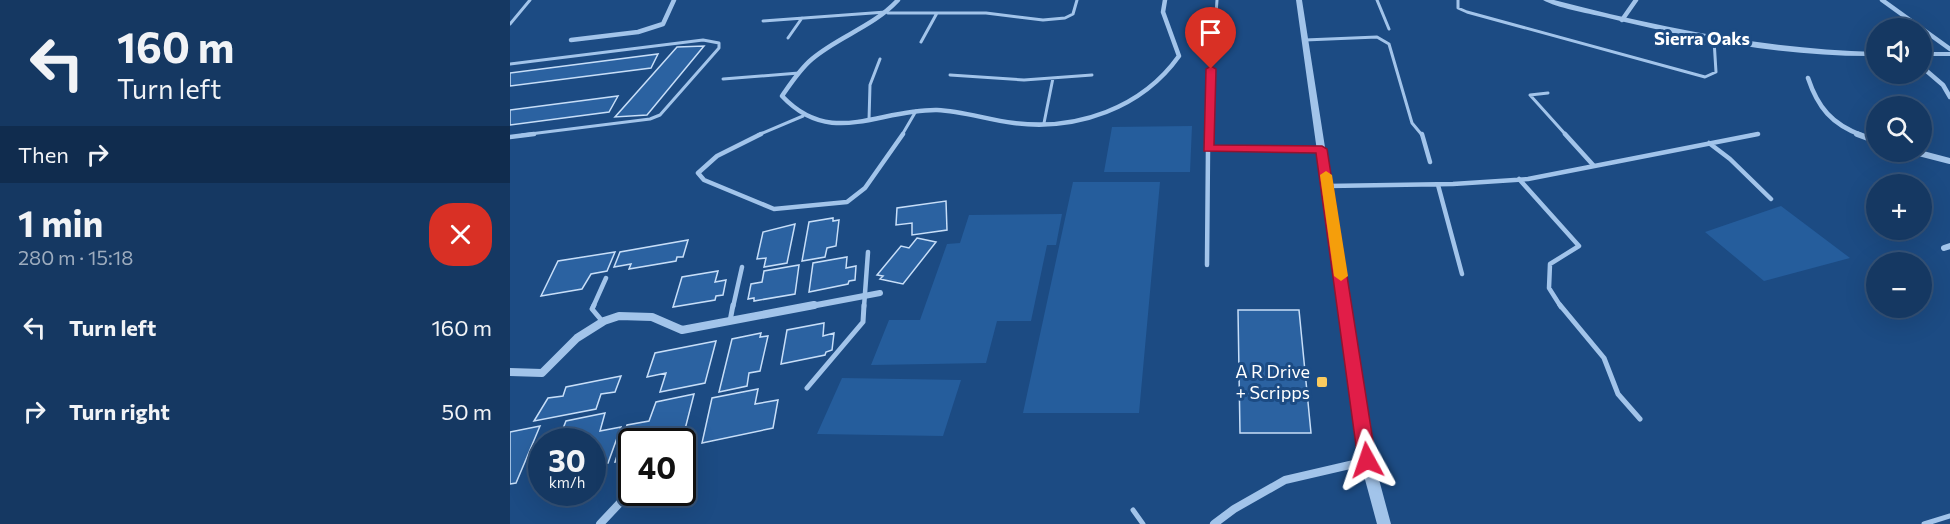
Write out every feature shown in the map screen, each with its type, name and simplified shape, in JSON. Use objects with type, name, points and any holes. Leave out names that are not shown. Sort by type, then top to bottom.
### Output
[{"type":"street","points":[[571,40],[638,32],[663,24],[674,0]]},
{"type":"street","points":[[898,0],[888,12],[813,58],[782,96],[791,109],[803,116],[831,123],[936,110],[1026,124],[1095,116],[1123,106],[1143,95],[1168,75],[1179,56],[1163,12],[1165,0]]},
{"type":"street","points":[[1299,0],[1367,460],[1384,524]]},
{"type":"street","points":[[1546,0],[1622,20],[1714,40],[1797,51],[1866,54]]},
{"type":"street","points":[[1622,20],[1636,0]]},
{"type":"street","points":[[1882,0],[1950,51]]},
{"type":"street","points":[[1932,53],[1950,51]]},
{"type":"street","points":[[1932,76],[1943,85],[1950,97]]},
{"type":"street","points":[[1808,78],[1813,99],[1825,115],[1849,130],[1866,137]]},
{"type":"street","points":[[1932,156],[1950,160]]},
{"type":"street","points":[[510,372],[542,373],[580,333],[622,315],[651,317],[682,330],[880,293]]},
{"type":"street","points":[[1214,524],[1234,508],[1285,480],[1367,460]]},
{"type":"street","points":[[600,524],[618,505]]},
{"type":"lane","points":[[510,24],[530,0]]},
{"type":"lane","points":[[763,21],[888,12],[986,13],[1023,19],[1060,19],[1073,14],[1077,0]]},
{"type":"lane","points":[[1214,43],[1217,0]]},
{"type":"lane","points":[[1377,0],[1389,29]]},
{"type":"lane","points":[[1458,0],[1458,8],[1467,12],[1705,76],[1716,72],[1714,40]]},
{"type":"lane","points":[[921,42],[937,13]]},
{"type":"lane","points":[[788,38],[802,18]]},
{"type":"lane","points":[[1305,40],[1377,37],[1389,44],[1412,123],[1422,134],[1430,162]]},
{"type":"lane","points":[[510,64],[703,40],[719,43],[719,48],[660,115],[650,119],[510,137]]},
{"type":"lane","points":[[869,120],[870,85],[880,59]]},
{"type":"lane","points":[[1207,265],[1211,69]]},
{"type":"lane","points":[[723,79],[799,73]]},
{"type":"lane","points":[[950,75],[1024,80],[1092,75]]},
{"type":"lane","points":[[1044,123],[1053,78]]},
{"type":"lane","points":[[1548,93],[1530,96],[1594,166]]},
{"type":"lane","points":[[803,116],[723,152],[704,164],[698,173],[704,180],[774,209],[847,202],[865,188],[892,153],[916,111]]},
{"type":"lane","points":[[1328,186],[1438,185],[1520,179],[1758,134]]},
{"type":"lane","points":[[1709,143],[1730,159],[1771,199]]},
{"type":"lane","points":[[1208,149],[1322,149]]},
{"type":"lane","points":[[1520,179],[1579,246],[1550,264],[1549,288],[1564,312],[1590,338],[1604,358],[1618,394],[1640,419]]},
{"type":"lane","points":[[1438,185],[1462,274]]},
{"type":"lane","points":[[807,388],[863,322],[868,252]]},
{"type":"lane","points":[[730,321],[742,267]]},
{"type":"lane","points":[[603,322],[592,309],[606,278]]},
{"type":"lane","points":[[1133,510],[1143,524]]},
{"type":"lane","points":[[1923,524],[1950,516]]},
{"type":"shaded area","points":[[1192,126],[1190,172],[1104,172],[1112,127]]},
{"type":"shaded area","points":[[1073,182],[1160,182],[1139,413],[1023,413]]},
{"type":"shaded area","points":[[1781,206],[1850,258],[1764,281],[1705,232]]},
{"type":"shaded area","points":[[1062,214],[1056,245],[1047,245],[1031,321],[997,321],[986,363],[871,365],[889,320],[920,320],[947,244],[960,243],[969,215]]},
{"type":"shaded area","points":[[842,378],[961,380],[943,436],[817,434]]},
{"type":"building","points":[[704,46],[647,115],[615,117],[677,47]]},
{"type":"building","points":[[658,54],[651,68],[510,86],[510,73]]},
{"type":"building","points":[[618,96],[609,112],[510,125],[510,110]]},
{"type":"building","points":[[946,201],[947,230],[912,235],[912,223],[896,225],[897,208]]},
{"type":"building","points":[[833,218],[833,221],[839,220],[836,246],[827,248],[825,257],[802,261],[809,222]]},
{"type":"building","points":[[795,224],[787,263],[764,267],[766,258],[757,259],[763,232]]},
{"type":"building","points":[[917,238],[936,242],[903,284],[880,279],[883,276],[877,275],[901,246],[909,248]]},
{"type":"building","points":[[688,240],[683,257],[677,257],[676,261],[629,269],[631,264],[614,267],[620,252]]},
{"type":"building","points":[[615,252],[607,271],[591,274],[582,289],[541,296],[558,261]]},
{"type":"building","points":[[847,257],[846,268],[856,266],[855,280],[849,281],[848,284],[809,292],[813,263]]},
{"type":"building","points":[[799,265],[795,294],[754,301],[754,298],[748,299],[751,284],[762,282],[764,271]]},
{"type":"building","points":[[718,271],[715,282],[726,280],[723,295],[716,296],[715,300],[673,307],[682,277]]},
{"type":"building","points":[[1238,310],[1299,310],[1311,433],[1240,433]]},
{"type":"building","points":[[824,323],[823,336],[834,333],[832,350],[826,352],[825,355],[781,364],[787,330]]},
{"type":"building","points":[[761,333],[760,337],[768,336],[760,371],[749,373],[747,386],[719,392],[732,339]]},
{"type":"building","points":[[716,341],[705,383],[660,392],[666,373],[647,377],[655,353]]},
{"type":"building","points":[[621,376],[615,392],[601,394],[596,409],[534,421],[548,398],[563,396],[566,387]]},
{"type":"building","points":[[758,389],[755,404],[778,400],[773,428],[702,443],[712,398]]},
{"type":"building","points":[[694,394],[685,428],[626,428],[627,425],[649,421],[656,402]]},
{"type":"building","points":[[605,413],[601,428],[563,428],[566,421]]},
{"type":"building","points":[[621,427],[618,428],[618,435],[606,463],[606,430]]},
{"type":"building","points":[[528,428],[528,454],[516,483],[510,484],[510,432]]},
{"type":"slow traffic","points":[[1326,175],[1341,276]]},
{"type":"place","name":"A R Drive + Scripps","points":[[1322,382]]},
{"type":"district","name":"Sierra Oaks","points":[[1702,39]]},
{"type":"route","points":[[1211,69],[1208,149],[1322,149],[1364,425],[1367,460]]}]
